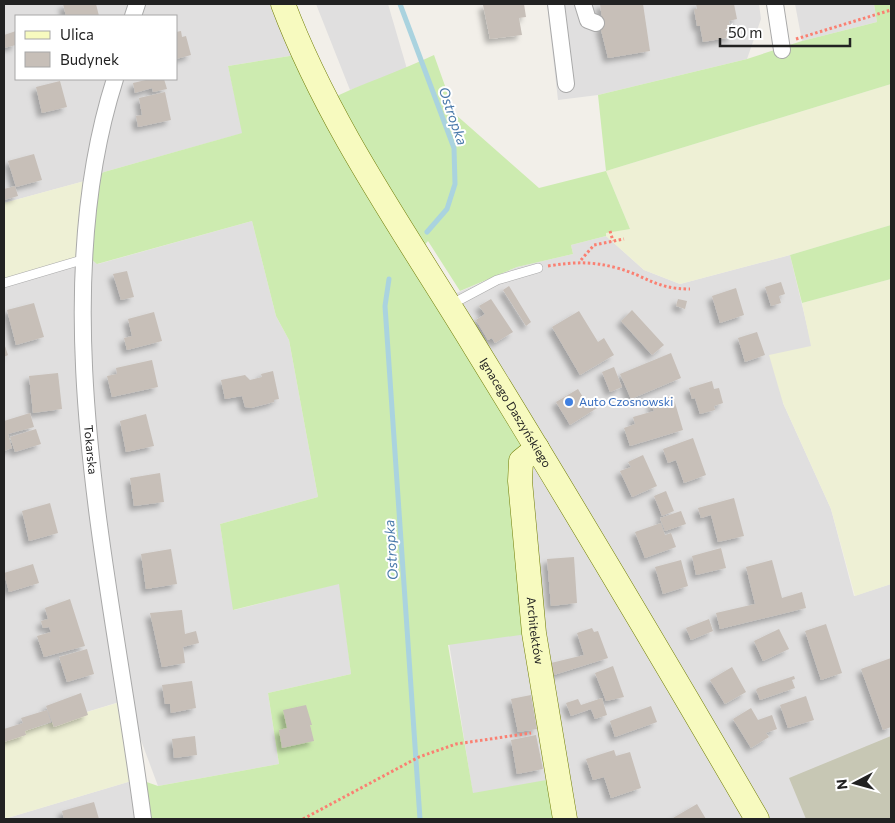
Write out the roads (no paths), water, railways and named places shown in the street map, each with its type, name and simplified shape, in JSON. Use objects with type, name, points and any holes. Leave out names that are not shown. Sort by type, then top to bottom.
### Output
[{"type":"main road","name":"Ignacego Daszyńskiego","points":[[283,4],[302,54],[345,135],[537,448],[756,819]]},
{"type":"main road","name":"Architektów","points":[[537,448],[521,461],[521,497],[534,633],[565,819]]},
{"type":"street","points":[[556,4],[566,84]]},
{"type":"street","points":[[583,4],[588,20],[596,23]]},
{"type":"street","points":[[775,4],[782,47]]},
{"type":"street","name":"Tokarska","points":[[115,80],[108,102],[92,179],[82,342],[99,521],[143,819]]},
{"type":"lane","points":[[4,283],[86,259]]},
{"type":"lane","points":[[450,305],[497,280],[538,268]]},
{"type":"waterway","name":"Ostropka","points":[[400,4],[454,148],[455,184],[447,209],[427,232]]},
{"type":"waterway","name":"Ostropka","points":[[389,279],[385,306],[420,819]]},
{"type":"place","name":"Auto Czosnowski","points":[[569,402]]}]
